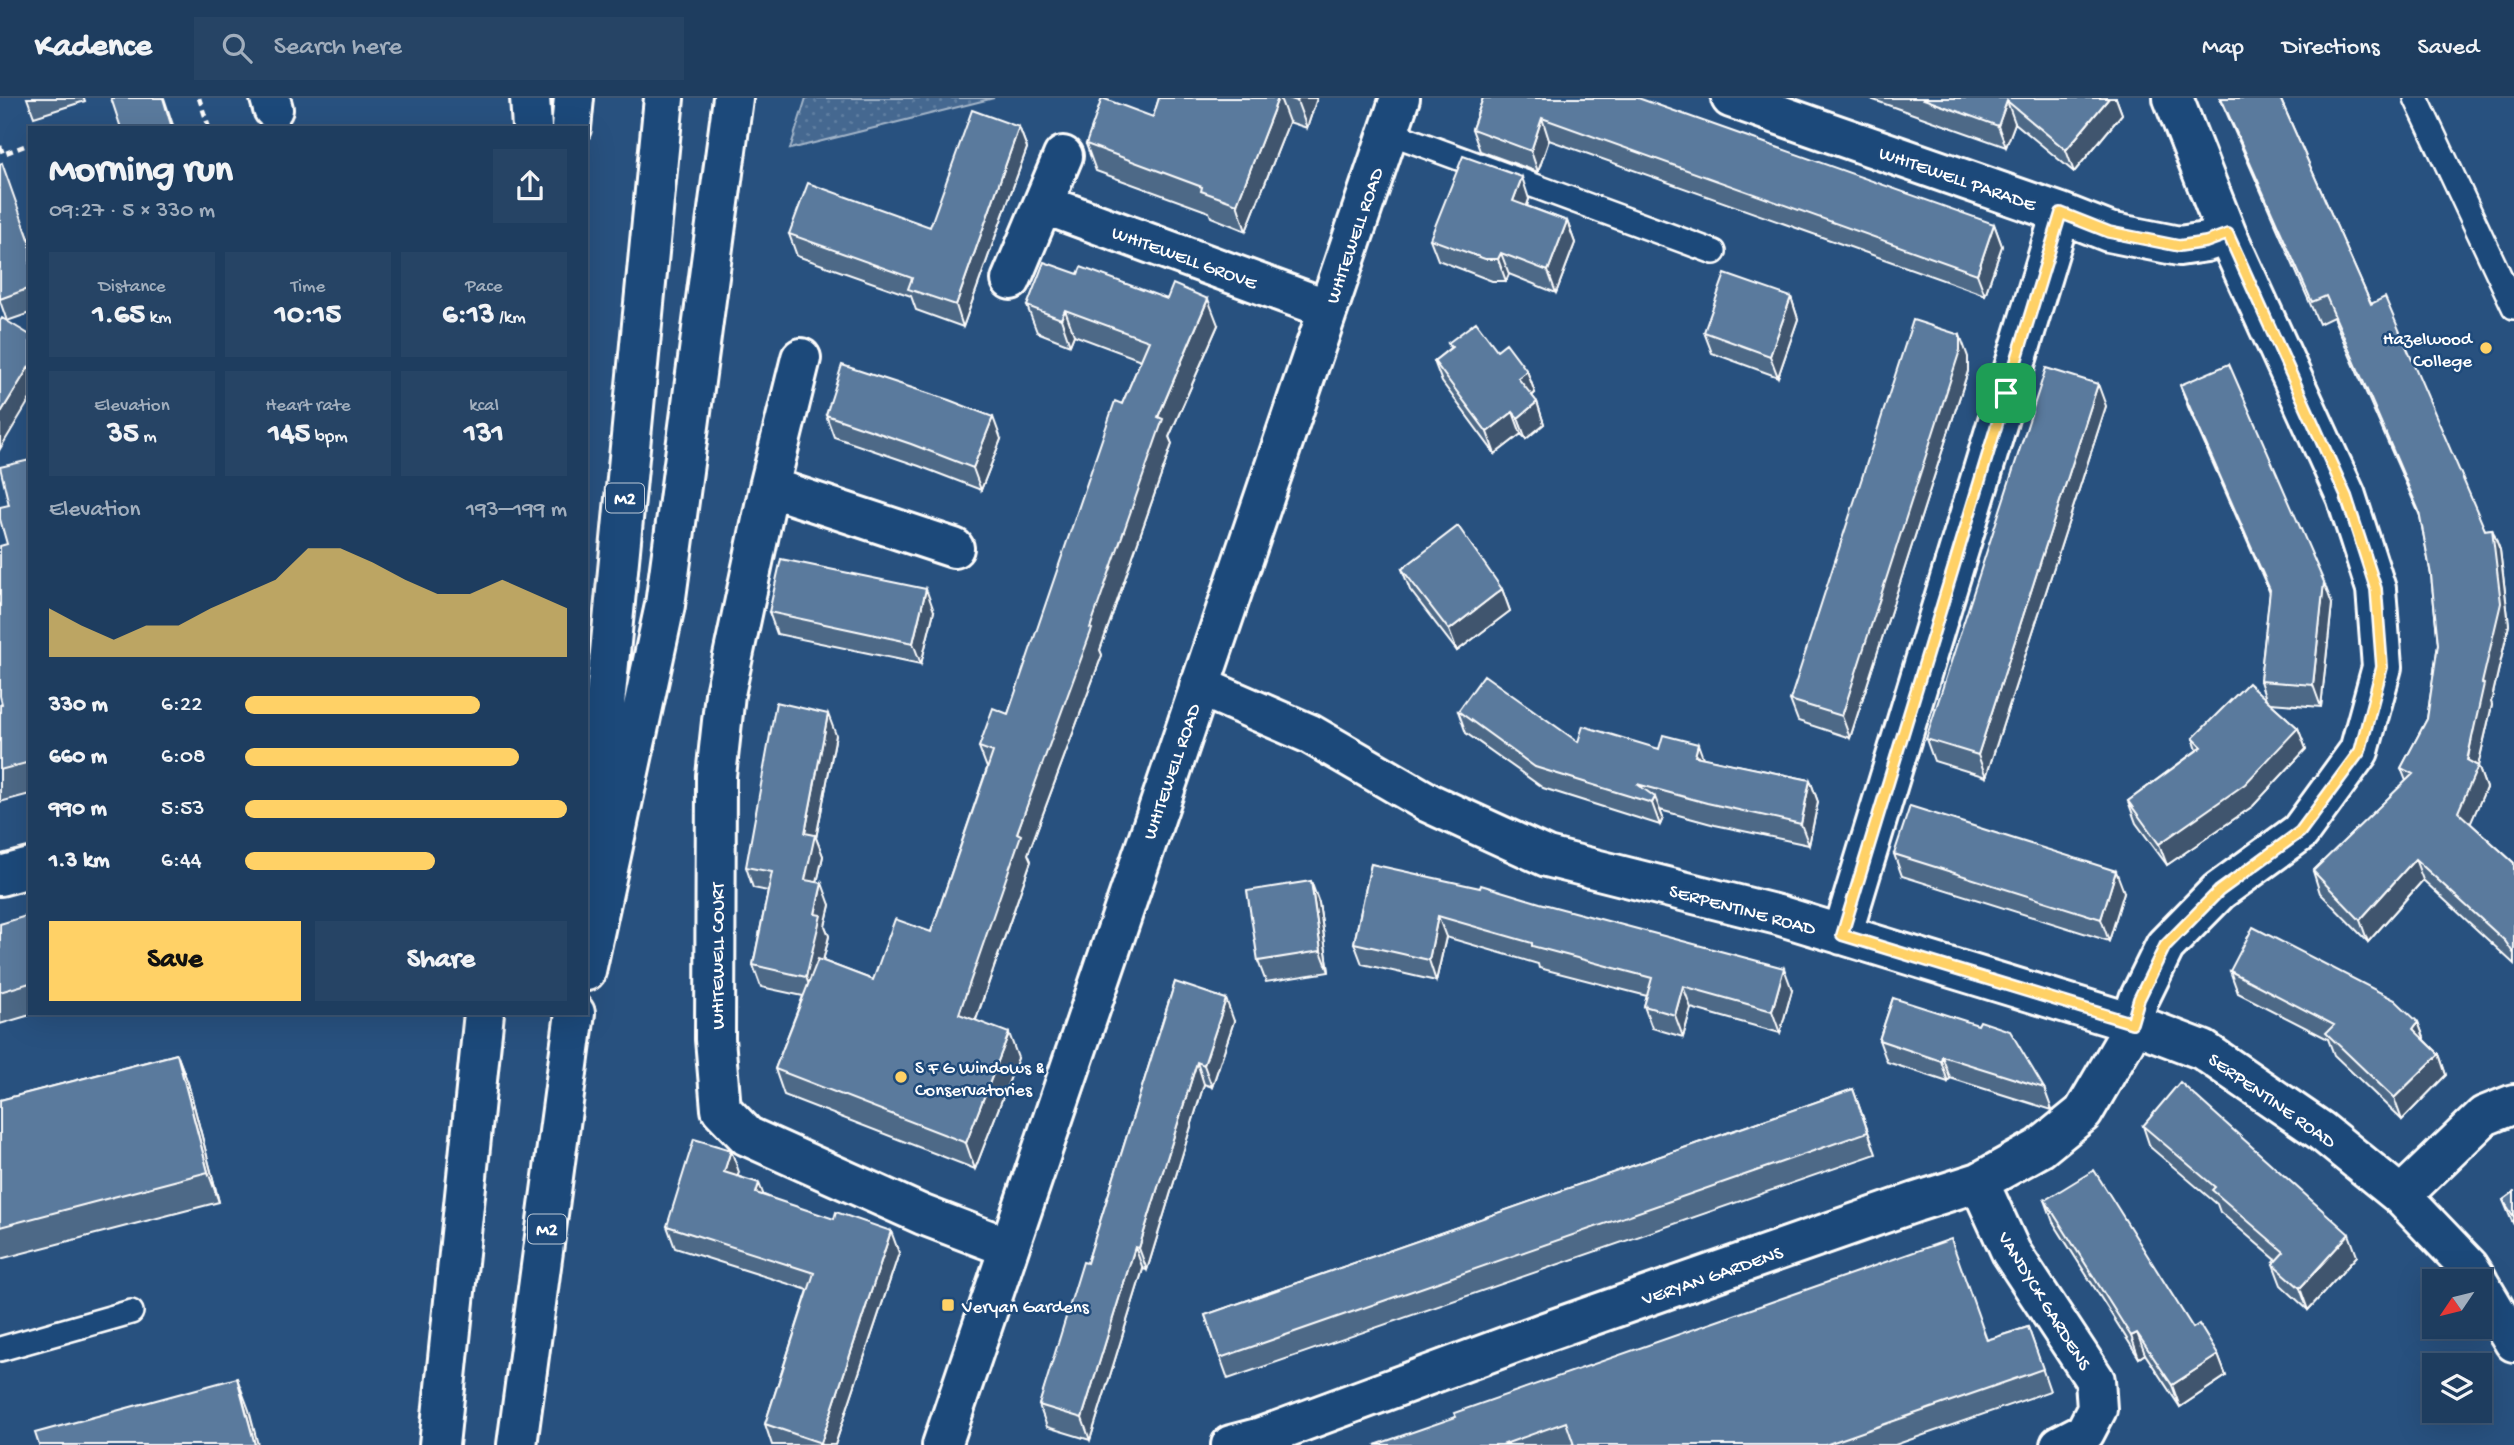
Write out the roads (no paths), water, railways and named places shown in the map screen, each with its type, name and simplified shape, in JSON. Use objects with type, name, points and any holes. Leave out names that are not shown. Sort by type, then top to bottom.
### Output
[{"type":"main road","points":[[530,98],[532,126]]},
{"type":"main road","points":[[571,126],[574,98]]},
{"type":"main road","name":"M2","points":[[588,878],[664,98]]},
{"type":"main road","points":[[588,962],[665,606],[733,98]]},
{"type":"main road","name":"WHITEWELL PARADE","points":[[1731,98],[2109,232],[2179,246],[2206,242],[2228,234]]},
{"type":"main road","name":"VERYAN GARDENS","points":[[1231,1445],[1261,1437],[1570,1323],[1979,1182],[2040,1149],[2083,1113],[2125,1041],[2139,999],[2165,946],[2219,891],[2300,832],[2360,751],[2382,667],[2376,589],[2346,496],[2228,234],[2173,98]]},
{"type":"main road","name":"WHITEWELL ROAD","points":[[950,1443],[1007,1247],[1394,115]]},
{"type":"main road","points":[[1011,280],[1063,156]]},
{"type":"main road","name":"WHITEWELL GROVE","points":[[1043,204],[1328,309]]},
{"type":"main road","points":[[1842,935],[2061,213]]},
{"type":"main road","name":"WHITEWELL COURT","points":[[801,358],[769,487],[725,694],[716,776],[715,1039],[721,1110],[747,1136],[923,1215],[1007,1247]]},
{"type":"main road","points":[[769,487],[954,548]]},
{"type":"main road","name":"SERPENTINE ROAD","points":[[1199,686],[1310,734],[1429,803],[1547,857],[1778,915],[2132,1023],[2203,1050],[2321,1130],[2400,1196],[2470,1269]]},
{"type":"main road","points":[[0,876],[28,869]]},
{"type":"main road","points":[[439,1445],[484,1015]]},
{"type":"main road","name":"M2","points":[[517,1445],[575,1019]]},
{"type":"main road","points":[[2400,1196],[2484,1116],[2514,1104]]},
{"type":"main road","name":"VANDYCK GARDENS","points":[[1979,1182],[2011,1252],[2095,1380],[2097,1409],[2091,1421],[2085,1432],[2060,1445]]},
{"type":"main road","name":"SERPENTINE ROAD","points":[[2492,1305],[2514,1342]]},
{"type":"lane","points":[[2416,98],[2514,307]]},
{"type":"lane","points":[[1394,115],[1714,252]]},
{"type":"lane","points":[[0,1349],[131,1312]]},
{"type":"place","name":"Hazelwood College","points":[[2486,348]]},
{"type":"place","name":"S F G Windows & Conservatories","points":[[901,1077]]},
{"type":"place","name":"Veryan Gardens","points":[[948,1305]]}]
